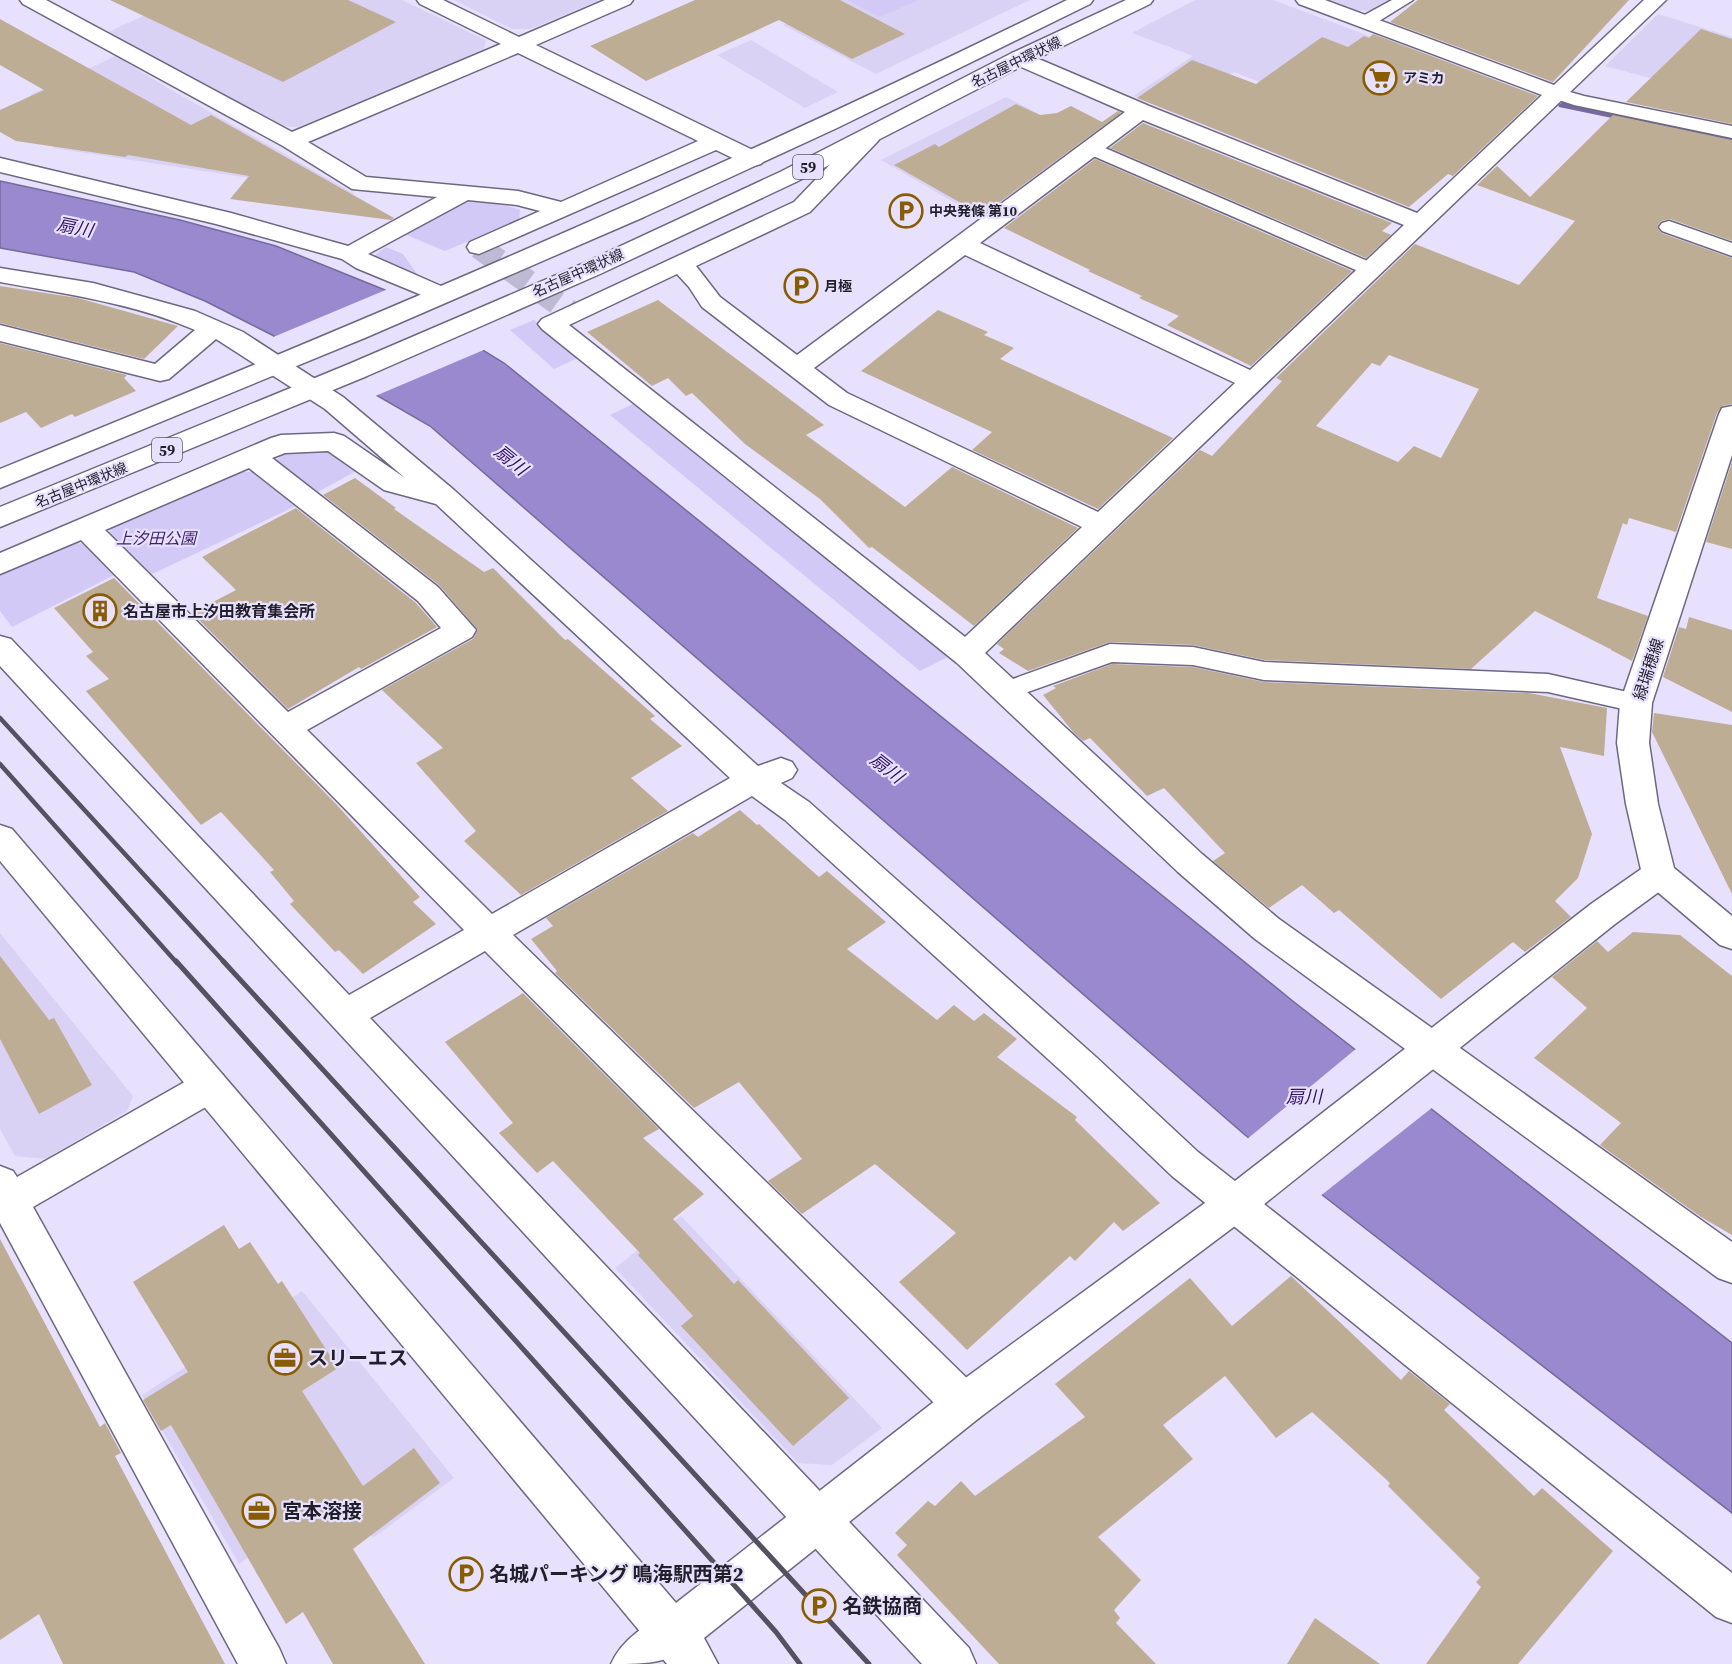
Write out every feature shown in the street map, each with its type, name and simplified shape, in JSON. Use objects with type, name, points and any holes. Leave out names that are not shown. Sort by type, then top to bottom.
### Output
[{"type":"street","points":[[30,0],[291,141],[360,184],[518,198],[563,210]]},
{"type":"street","points":[[427,0],[753,159]]},
{"type":"street","points":[[291,141],[623,0]]},
{"type":"street","name":"名古屋中環状線","points":[[0,479],[570,241],[753,159],[1083,0]]},
{"type":"street","name":"名古屋中環状線","points":[[0,518],[322,385],[591,269],[870,136],[1020,58],[1143,0]]},
{"type":"street","points":[[1306,0],[1556,93]]},
{"type":"street","points":[[968,655],[975,645],[1101,525],[1656,0]]},
{"type":"street","points":[[1020,58],[1141,111],[1420,223]]},
{"type":"street","points":[[797,368],[1141,111]]},
{"type":"street","points":[[870,136],[802,207],[682,265],[551,324],[968,655],[1008,690],[1190,863],[1259,922],[1431,1049],[1732,1265]]},
{"type":"street","points":[[479,247],[717,141]]},
{"type":"street","points":[[0,165],[223,218],[351,254],[435,297]]},
{"type":"street","points":[[351,254],[464,192]]},
{"type":"street","points":[[962,244],[1254,382]]},
{"type":"street","points":[[682,265],[699,283],[711,302],[838,399],[1101,525]]},
{"type":"street","points":[[0,275],[93,291],[186,316],[214,327],[284,362],[322,385],[334,403],[767,775],[796,811],[1083,1068],[1185,1164],[1241,1198],[1732,1601]]},
{"type":"street","points":[[0,333],[160,373],[214,327]]},
{"type":"street","name":"緑瑞穂線","points":[[1659,874],[1642,804],[1633,743],[1636,704],[1732,414]]},
{"type":"street","points":[[0,564],[281,444],[334,442],[394,484],[444,496]]},
{"type":"street","points":[[252,458],[428,594],[461,630],[285,728]]},
{"type":"street","points":[[86,528],[488,932],[964,1404]]},
{"type":"street","points":[[0,647],[345,1016],[372,1041],[953,1664]]},
{"type":"street","points":[[345,1016],[488,932],[767,775]]},
{"type":"street","points":[[0,838],[684,1649]]},
{"type":"street","points":[[634,1664],[684,1649],[818,1520],[964,1404],[1241,1198],[1603,914],[1659,874],[1732,935]]},
{"type":"street","points":[[210,1086],[3,1196],[264,1664]]},
{"type":"lane","points":[[1365,22],[1404,0]]},
{"type":"lane","points":[[1556,93],[1580,101],[1732,132]]},
{"type":"lane","points":[[1090,148],[1372,270]]},
{"type":"lane","points":[[1669,227],[1732,250]]},
{"type":"lane","points":[[1008,690],[1110,652],[1193,656],[1264,670],[1548,683],[1636,704]]},
{"type":"shaded area","points":[[178,0],[402,0],[486,40],[484,49],[298,127],[279,126],[108,32]]},
{"type":"shaded area","points":[[454,0],[600,0],[531,29],[512,29]]},
{"type":"shaded area","points":[[839,0],[1030,0],[876,74],[783,25]]},
{"type":"shaded area","points":[[1195,0],[1273,0],[1535,98],[1467,162],[1234,72],[1174,113],[1133,96],[1193,56],[1132,33]]},
{"type":"shaded area","points":[[1328,0],[1393,0],[1374,10],[1357,11]]},
{"type":"shaded area","points":[[1658,14],[1732,37],[1732,66],[1669,83],[1605,66]]},
{"type":"shaded area","points":[[751,40],[838,92],[805,108],[717,55]]},
{"type":"shaded area","points":[[116,56],[166,87],[355,194],[53,148],[56,141],[85,126],[30,95]]},
{"type":"shaded area","points":[[1006,97],[1047,118],[1017,135],[1061,158],[983,219],[881,160]]},
{"type":"shaded area","points":[[0,933],[133,1096],[127,1111],[45,1159],[15,1156],[0,1129]]},
{"type":"shaded area","points":[[681,1216],[882,1428],[832,1465],[798,1463],[615,1268]]},
{"type":"shaded area","points":[[302,1291],[454,1478],[373,1538],[341,1492],[239,1564],[142,1395]]},
{"type":"green space","points":[[847,0],[918,0],[880,17]]},
{"type":"green space","points":[[464,202],[492,203],[520,210],[519,220],[445,251],[404,234]]},
{"type":"green space","points":[[386,247],[403,254],[420,278],[371,258]]},
{"type":"green space","points":[[534,320],[580,357],[554,369],[510,330]]},
{"type":"green space","points":[[637,402],[952,655],[920,671],[610,415]]},
{"type":"green space","points":[[327,449],[358,470],[314,494],[274,465],[283,454],[289,451]]},
{"type":"green space","name":"上汐田公園","points":[[234,472],[256,472],[298,505],[148,576],[107,537],[116,521]]},
{"type":"green space","name":"上汐田公園","points":[[68,543],[88,544],[118,573],[12,627],[0,611],[0,571]]},
{"type":"water","name":"扇川","points":[[0,181],[180,220],[276,246],[385,290],[504,363],[1294,1002],[1732,1343],[1732,1513],[1245,1135],[430,426],[272,335],[205,301],[134,272],[0,248]]},
{"type":"pier","points":[[388,289],[486,349],[373,397],[271,338]]},
{"type":"pier","points":[[1357,1048],[1433,1107],[1319,1197],[1246,1140]]},
{"type":"building","points":[[110,0],[348,0],[396,22],[283,82]]},
{"type":"building","points":[[695,0],[840,0],[905,34],[852,59],[779,20],[646,81],[590,46]]},
{"type":"building","points":[[1418,0],[1629,0],[1553,82],[1390,22]]},
{"type":"building","points":[[0,19],[191,125],[211,115],[394,218],[391,220],[230,199],[249,176],[128,155],[125,157],[16,141],[0,132],[0,110],[44,90],[0,65]]},
{"type":"building","points":[[1701,29],[1732,39],[1732,124],[1626,102]]},
{"type":"building","points":[[1373,34],[1538,96],[1453,176],[1448,174],[1409,207],[1137,98],[1192,60],[1256,84],[1322,37],[1348,47],[1364,36],[1369,38]]},
{"type":"building","points":[[1016,104],[1040,115],[1057,113],[1071,106],[1102,122],[1118,111],[1121,113],[982,215],[894,165],[935,144],[939,147]]},
{"type":"building","points":[[1613,115],[1732,140],[1732,241],[1670,219],[1661,221],[1657,227],[1661,233],[1732,258],[1732,404],[1722,406],[1717,413],[1676,532],[1629,518],[1627,525],[1623,523],[1597,598],[1648,616],[1632,661],[1611,650],[1610,647],[1610,649],[1535,611],[1471,669],[1264,660],[1193,645],[1110,642],[1028,671],[999,653],[1004,649],[997,644],[1200,450],[1212,456],[1282,381],[1276,378],[1415,244],[1519,285],[1575,221],[1477,185],[1497,166],[1530,197]],"holes":[[[1389,355],[1479,389],[1441,458],[1414,446],[1398,462],[1316,426],[1372,363],[1380,366]]]},
{"type":"building","points":[[1143,123],[1392,223],[1382,231],[1391,235],[1366,258],[1110,148]]},
{"type":"building","points":[[1095,159],[1352,271],[1251,366],[1167,325],[1179,316],[1139,298],[1142,296],[1004,228]]},
{"type":"building","points":[[0,286],[78,298],[178,326],[144,359],[0,323]]},
{"type":"building","points":[[658,300],[824,425],[806,435],[905,507],[952,467],[1078,528],[974,626],[872,547],[869,548],[820,499],[745,444],[692,393],[686,396],[668,378],[652,386],[587,332]]},
{"type":"building","points":[[938,310],[988,332],[984,335],[1014,348],[1000,359],[1173,438],[1098,509],[972,450],[992,432],[861,371]]},
{"type":"building","points":[[0,343],[127,375],[124,378],[136,391],[75,417],[72,414],[41,428],[26,412],[0,423]]},
{"type":"building","points":[[1732,462],[1732,549],[1706,542]]},
{"type":"building","points":[[355,478],[396,508],[394,509],[484,572],[493,568],[565,640],[568,639],[655,716],[650,719],[682,746],[631,778],[668,811],[521,895],[464,841],[476,831],[416,763],[443,748],[382,690],[473,639],[478,630],[439,585],[323,495]]},
{"type":"building","points":[[296,508],[416,603],[437,627],[361,669],[359,667],[288,709],[192,613],[236,590],[202,557]]},
{"type":"building","points":[[114,578],[336,804],[420,897],[413,902],[436,924],[363,974],[339,950],[335,952],[290,904],[294,901],[270,872],[274,870],[221,812],[201,825],[86,691],[109,679],[86,656],[93,652],[54,608]]},
{"type":"building","points":[[1689,617],[1732,630],[1732,712],[1663,677],[1679,627],[1686,629]]},
{"type":"building","points":[[1112,664],[1193,667],[1264,682],[1529,693],[1607,708],[1604,756],[1560,747],[1592,834],[1578,878],[1555,901],[1571,917],[1525,952],[1513,942],[1441,999],[1339,910],[1334,913],[1302,885],[1269,908],[1213,861],[1225,853],[1164,788],[1147,796],[1090,738],[1083,741],[1074,733],[1043,695],[1056,688],[1053,686]]},
{"type":"building","points":[[1654,713],[1732,725],[1732,894],[1652,732]]},
{"type":"building","points":[[740,810],[819,877],[827,871],[886,922],[847,949],[937,1020],[954,1005],[974,1021],[984,1013],[1017,1039],[997,1057],[1077,1117],[1075,1120],[1160,1203],[1123,1231],[1114,1222],[1075,1261],[1070,1256],[967,1350],[899,1282],[956,1233],[875,1164],[802,1214],[768,1181],[802,1159],[739,1082],[694,1108],[555,973],[557,971],[531,939],[553,926],[546,918],[693,833],[698,837]]},
{"type":"building","points":[[1633,932],[1680,935],[1732,976],[1732,1235],[1701,1217],[1600,1145],[1621,1123],[1534,1058],[1587,1008],[1552,977],[1597,941],[1608,952]]},
{"type":"building","points":[[0,956],[49,1020],[54,1018],[92,1085],[39,1114],[0,1039]]},
{"type":"building","points":[[523,993],[659,1129],[643,1138],[704,1194],[673,1219],[734,1284],[738,1280],[849,1398],[793,1446],[681,1326],[693,1316],[638,1255],[640,1253],[553,1161],[537,1173],[499,1133],[513,1123],[445,1042]]},
{"type":"building","points":[[224,1225],[239,1249],[250,1242],[278,1284],[282,1281],[338,1368],[302,1391],[363,1486],[414,1448],[440,1483],[353,1549],[425,1664],[333,1664],[303,1612],[286,1624],[171,1425],[161,1431],[143,1400],[188,1372],[133,1282]]},
{"type":"building","points":[[0,1239],[100,1427],[105,1423],[121,1453],[115,1456],[225,1664],[63,1664],[39,1614],[0,1640]]},
{"type":"building","points":[[1291,1276],[1401,1380],[1409,1371],[1450,1404],[1444,1410],[1534,1496],[1542,1488],[1613,1551],[1518,1664],[1426,1664],[1481,1587],[1476,1582],[1480,1578],[1388,1486],[1390,1483],[1312,1412],[1276,1438],[1225,1376],[1163,1425],[1193,1459],[1098,1537],[1141,1580],[1114,1610],[1120,1618],[1116,1623],[1156,1664],[999,1664],[897,1555],[907,1545],[895,1533],[928,1501],[935,1506],[961,1481],[975,1496],[1085,1417],[1055,1384],[1190,1278],[1232,1326]]},
{"type":"building","points":[[1315,1618],[1380,1664],[1287,1664]]},
{"type":"waterway","points":[[1563,105],[1630,117],[1732,140]]},
{"type":"tunnel","points":[[479,247],[573,314]]},
{"type":"railway","points":[[0,718],[225,963]]},
{"type":"railway","points":[[0,764],[177,963]]},
{"type":"railway","points":[[176,961],[776,1632],[800,1664]]},
{"type":"railway","points":[[223,961],[869,1664]]},
{"type":"place","name":"アミカ","points":[[1380,78]]},
{"type":"place","name":"中央発條 第10","points":[[906,211]]},
{"type":"place","name":"月極","points":[[801,286]]},
{"type":"place","name":"名古屋市上汐田教育集会所","points":[[100,611]]},
{"type":"place","name":"スリーエス","points":[[285,1358]]},
{"type":"place","name":"宮本溶接","points":[[259,1511]]},
{"type":"place","name":"名城パーキング 鳴海駅西第2","points":[[466,1574]]},
{"type":"place","name":"名鉄協商","points":[[819,1606]]}]
